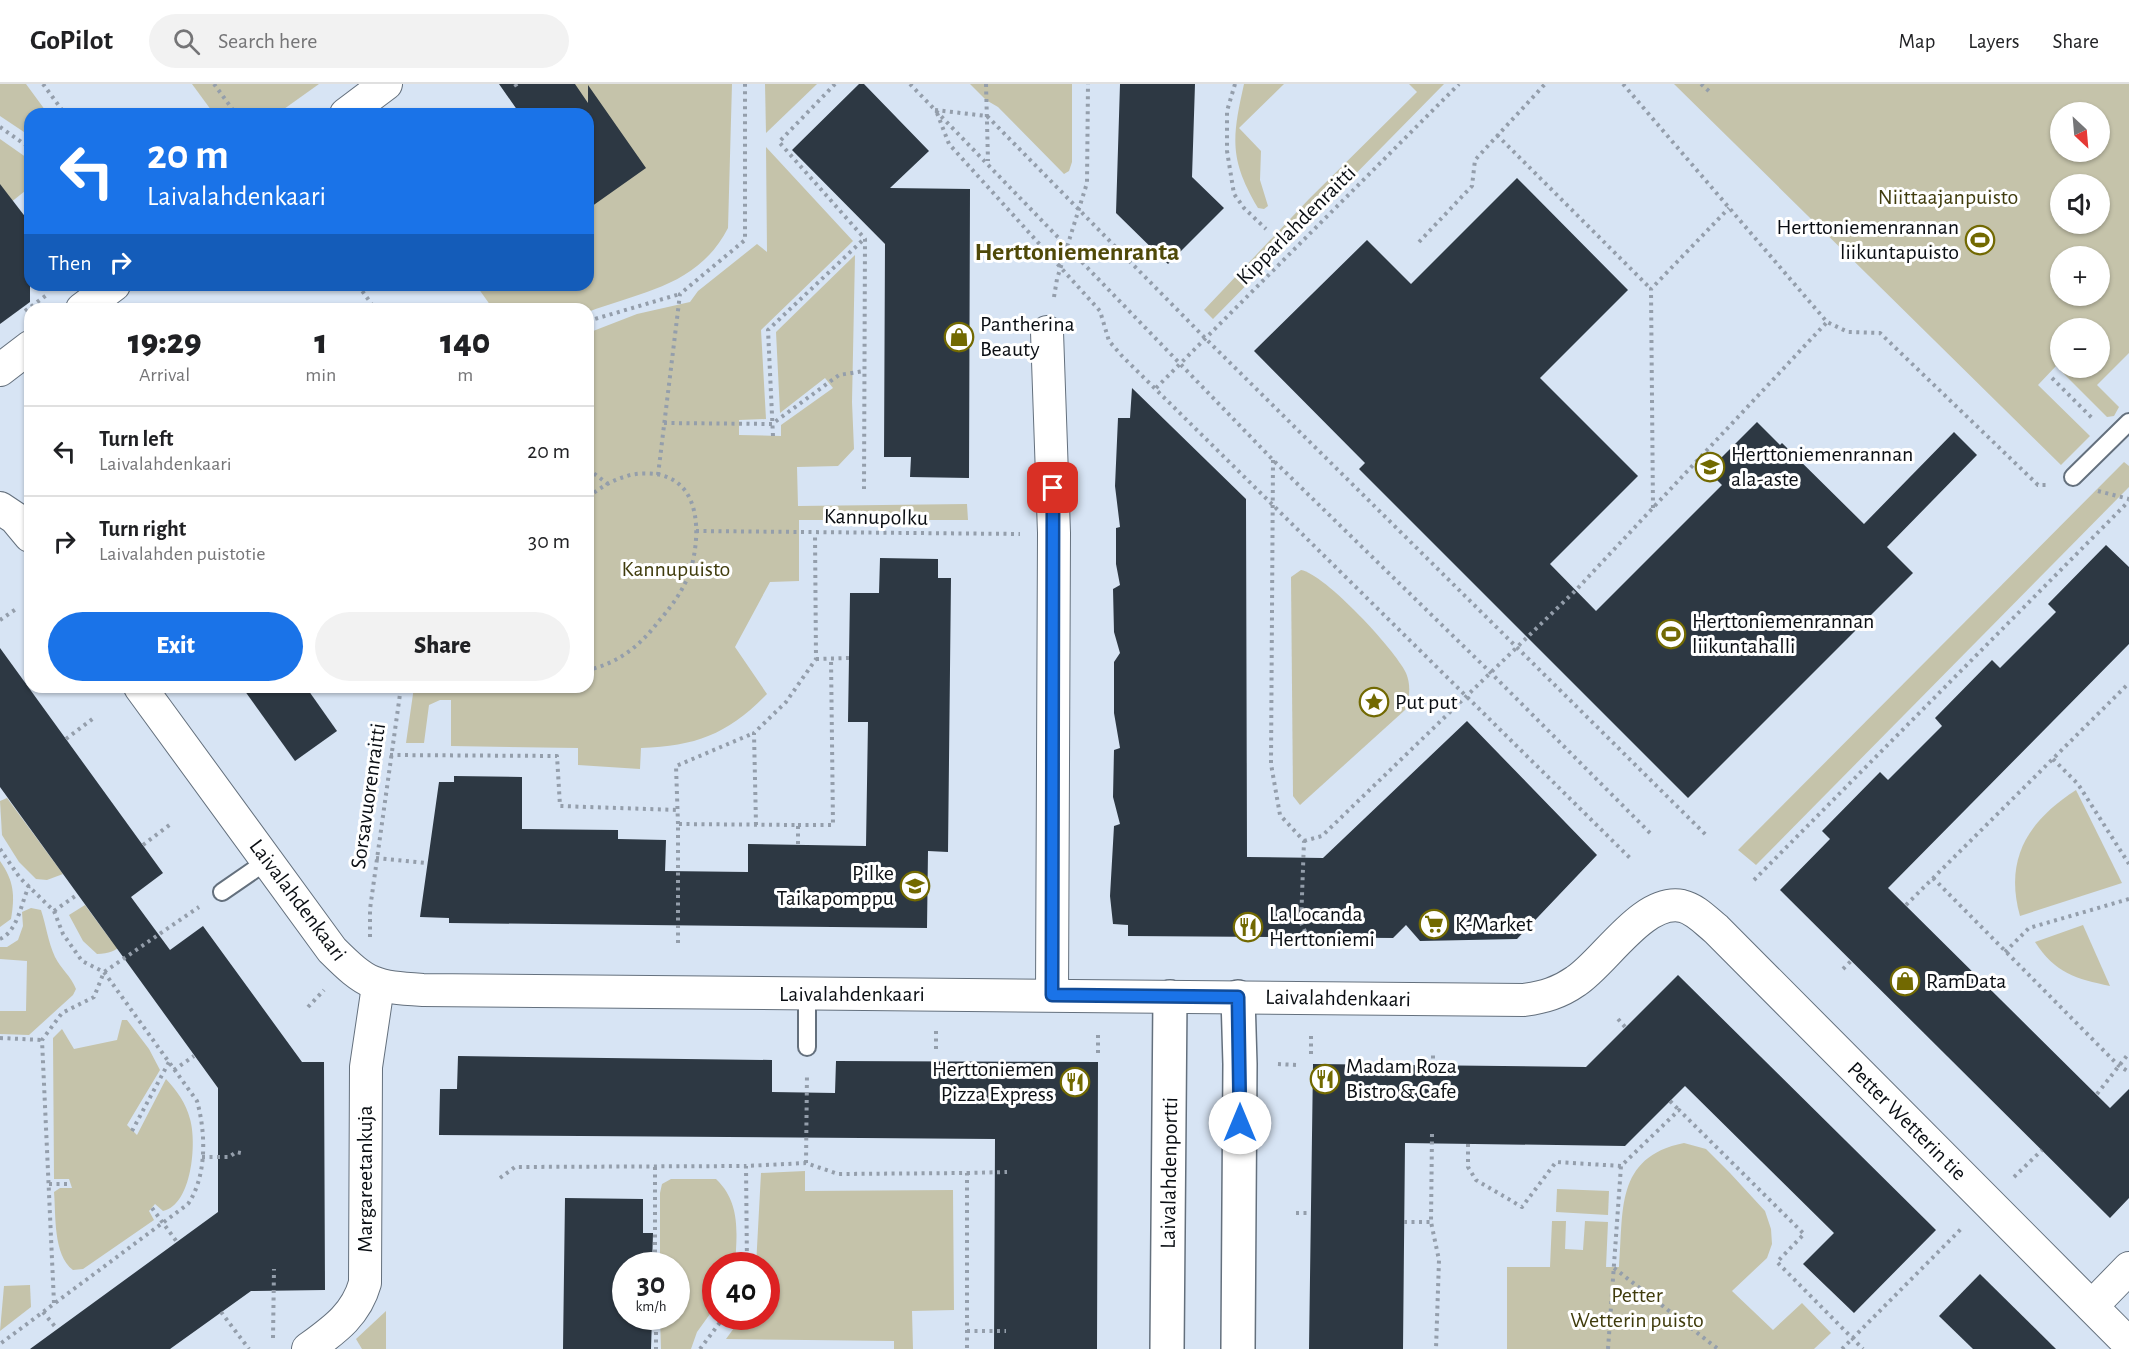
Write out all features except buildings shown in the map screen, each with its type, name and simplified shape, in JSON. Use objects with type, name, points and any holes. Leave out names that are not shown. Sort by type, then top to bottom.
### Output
[{"type":"street","points":[[354,108],[386,84]]},
{"type":"street","points":[[90,303],[106,291]]},
{"type":"street","points":[[1047,332],[1054,532],[1052,995]]},
{"type":"street","points":[[0,370],[24,352]]},
{"type":"street","points":[[0,508],[15,518],[24,529]]},
{"type":"street","name":"Laivalahdenkaari","points":[[144,693],[332,950],[361,977],[378,986],[423,990],[1524,1000],[1554,994],[1578,980],[1647,915],[1665,906],[1679,905]]},
{"type":"street","name":"Petter Wetterin tie","points":[[1679,905],[1695,912],[1716,929],[2129,1344]]},
{"type":"street","name":"Margareetankuja","points":[[308,1349],[338,1328],[352,1312],[361,1297],[365,1283],[366,1067],[378,986]]},
{"type":"street","name":"Laivalahdenportti","points":[[1167,1349],[1170,997]]},
{"type":"street","points":[[1238,997],[1240,1064],[1238,1349]]},
{"type":"street","points":[[2092,1306],[2129,1268]]},
{"type":"lane","points":[[2073,477],[2129,422]]},
{"type":"lane","points":[[222,892],[267,861]]},
{"type":"lane","points":[[807,994],[807,1047]]},
{"type":"path","points":[[43,84],[61,108]]},
{"type":"path","points":[[214,84],[232,108]]},
{"type":"path","points":[[515,84],[519,90]]},
{"type":"path","points":[[594,319],[681,294],[745,240],[745,84]]},
{"type":"path","points":[[836,84],[779,142],[865,239],[864,489]]},
{"type":"path","points":[[910,84],[1179,365],[1652,835]]},
{"type":"path","points":[[986,84],[988,163]]},
{"type":"path","points":[[1047,332],[1061,269],[1088,183],[1088,84]]},
{"type":"path","points":[[1236,84],[1227,111],[1227,151],[1234,194],[1244,208],[1266,229]]},
{"type":"path","name":"Kipparlahdenraitti","points":[[1155,388],[1459,84]]},
{"type":"path","points":[[1419,242],[1472,186],[1475,160],[1545,84]]},
{"type":"path","points":[[1623,84],[1827,322],[1848,332],[1880,333],[2038,485]]},
{"type":"path","points":[[1701,84],[1710,93]]},
{"type":"path","points":[[935,110],[987,116],[1206,339],[1706,836]]},
{"type":"path","points":[[935,110],[948,144],[1100,311],[1110,341],[1630,858]]},
{"type":"path","points":[[0,127],[24,144]]},
{"type":"path","points":[[1497,135],[1651,290]]},
{"type":"path","points":[[1653,508],[1651,290],[1729,208]]},
{"type":"path","points":[[773,436],[768,330],[865,239]]},
{"type":"path","points":[[36,303],[52,291]]},
{"type":"path","points":[[658,475],[681,294]]},
{"type":"path","points":[[18,316],[24,312]]},
{"type":"path","points":[[1304,842],[1322,836],[1516,649],[1653,508],[1827,322]]},
{"type":"path","points":[[664,423],[772,424],[839,375],[864,371]]},
{"type":"path","points":[[1273,460],[1271,764],[1280,815],[1304,842],[1301,923],[1313,948]]},
{"type":"path","points":[[594,493],[625,476],[641,473],[672,478],[681,484],[689,496],[696,531],[689,574],[676,600],[649,634],[628,653],[609,664],[594,668]]},
{"type":"path","points":[[594,474],[608,484]]},
{"type":"path","points":[[1754,880],[2129,501]]},
{"type":"path","name":"Kannupolku","points":[[696,531],[987,535],[1054,532]]},
{"type":"path","points":[[678,943],[676,766],[754,734],[786,702],[816,659],[815,533]]},
{"type":"path","points":[[0,621],[16,609]]},
{"type":"path","points":[[678,824],[833,825],[831,658]]},
{"type":"path","points":[[816,659],[849,658]]},
{"type":"path","points":[[1906,906],[2129,683]]},
{"type":"path","name":"Sorsavuorenraitti","points":[[370,909],[389,755],[400,693]]},
{"type":"path","points":[[66,739],[95,717]]},
{"type":"path","points":[[754,734],[756,825]]},
{"type":"path","points":[[389,755],[557,756],[560,806],[677,810]]},
{"type":"path","points":[[2053,759],[2078,784],[2129,864]]},
{"type":"path","points":[[143,844],[172,824]]},
{"type":"path","points":[[798,825],[798,845]]},
{"type":"path","points":[[0,849],[29,886],[54,911],[63,934],[82,961],[104,972],[197,1101],[202,1118],[202,1157],[198,1190],[188,1204],[0,1344]]},
{"type":"path","points":[[376,858],[427,863]]},
{"type":"path","points":[[1933,878],[2118,1065],[2129,1072]]},
{"type":"path","points":[[0,939],[7,936],[16,923],[29,886]]},
{"type":"path","points":[[54,1303],[42,1040],[62,1013],[94,997],[104,972],[222,892]]},
{"type":"path","points":[[54,911],[78,894]]},
{"type":"path","points":[[2005,952],[2029,928],[2129,899]]},
{"type":"path","points":[[1843,969],[1851,961]]},
{"type":"path","points":[[1618,1019],[1626,1028]]},
{"type":"path","points":[[0,1038],[42,1040]]},
{"type":"path","points":[[806,1163],[807,1047]]},
{"type":"path","points":[[2097,1094],[2129,1053]]},
{"type":"path","points":[[1433,1065],[1434,1055]]},
{"type":"path","points":[[174,1070],[194,1056]]},
{"type":"path","points":[[132,1131],[169,1062]]},
{"type":"path","points":[[1670,1101],[1804,1234],[1776,1262],[1863,1349]]},
{"type":"path","points":[[1608,1349],[1621,1166],[1678,1110]]},
{"type":"path","points":[[1432,1134],[1431,1222],[1439,1260],[1436,1349]]},
{"type":"path","points":[[1468,1144],[1468,1167],[1476,1180],[1522,1207],[1556,1162],[1621,1166]]},
{"type":"path","points":[[2032,1159],[2042,1150]]},
{"type":"path","points":[[202,1157],[229,1157],[236,1152],[242,1153]]},
{"type":"path","points":[[500,1178],[515,1167],[746,1166],[806,1163],[838,1174],[1007,1172]]},
{"type":"path","points":[[746,1166],[747,1252]]},
{"type":"path","points":[[655,1167],[655,1252]]},
{"type":"path","points":[[967,1173],[967,1349]]},
{"type":"path","points":[[49,1184],[70,1184]]},
{"type":"path","points":[[152,1208],[177,1242]]},
{"type":"path","points":[[1296,1213],[1310,1213]]},
{"type":"path","points":[[1404,1222],[1431,1222]]},
{"type":"path","points":[[1842,1349],[1957,1234]]},
{"type":"path","points":[[1614,1267],[1718,1349]]},
{"type":"path","points":[[273,1346],[274,1269]]},
{"type":"path","points":[[43,1312],[57,1329]]},
{"type":"path","points":[[221,1312],[249,1349]]},
{"type":"path","points":[[656,1330],[656,1349]]},
{"type":"path","points":[[700,1349],[714,1330]]},
{"type":"path","points":[[967,1331],[1006,1331]]},
{"type":"green space","points":[[0,84],[26,84],[44,108],[24,108],[24,132],[0,116]]},
{"type":"green space","points":[[192,84],[319,84],[285,108],[210,108]]},
{"type":"green space","points":[[567,84],[732,84],[728,228],[716,247],[701,263],[685,275],[649,291],[594,310],[594,303],[489,303],[480,291],[594,291],[596,117],[594,108],[588,108]]},
{"type":"green space","points":[[765,84],[817,84],[766,133]]},
{"type":"green space","points":[[970,84],[1072,84],[1072,162],[1069,171],[1064,174],[998,107],[986,100]]},
{"type":"green space","points":[[1244,84],[1284,84],[1239,128],[1261,151],[1260,180],[1268,206],[1264,209],[1258,208],[1242,176],[1238,161],[1237,119]]},
{"type":"green space","points":[[1409,84],[1444,84],[1213,319],[1204,310],[1309,199],[1417,92]]},
{"type":"green space","name":"Niittaajanpuisto","points":[[1674,84],[2129,84],[2129,353],[2110,372],[2110,318],[2050,318],[2050,372],[2038,385],[2090,436],[2061,465]]},
{"type":"green space","points":[[0,139],[24,156],[24,192],[0,211]]},
{"type":"green space","name":"Kannupuisto","points":[[766,147],[853,241],[761,330],[766,419],[739,420],[739,435],[781,436],[781,425],[833,388],[825,378],[780,413],[776,332],[855,255],[852,402],[854,449],[838,466],[797,467],[798,506],[967,504],[968,520],[799,520],[799,581],[770,582],[735,647],[767,694],[739,719],[710,735],[695,741],[641,748],[640,769],[578,765],[578,748],[451,746],[451,700],[440,700],[429,705],[424,743],[406,743],[413,693],[594,693],[594,331],[637,314],[690,302],[698,291],[757,244],[767,252]]},
{"type":"green space","name":"Niittaajanpuisto","points":[[2068,378],[2104,378],[2097,385],[2119,407],[2114,416],[2107,417]]},
{"type":"green space","points":[[2124,462],[2129,466],[2129,487],[1756,865],[1738,850]]},
{"type":"green space","points":[[1301,570],[1312,575],[1342,598],[1374,631],[1406,673],[1409,692],[1405,710],[1300,805],[1293,796],[1291,577]]},
{"type":"green space","points":[[2076,790],[2122,883],[2020,916],[2015,877],[2024,843],[2033,828],[2045,815]]},
{"type":"green space","points":[[7,798],[63,874],[47,880],[36,879],[19,862],[2,835],[0,801]]},
{"type":"green space","points":[[0,861],[11,882],[13,903],[11,919],[0,927]]},
{"type":"green space","points":[[85,905],[110,939],[136,921],[122,945],[112,952],[97,954],[83,941],[69,915]]},
{"type":"green space","points":[[31,908],[41,910],[55,957],[76,989],[73,995],[29,1035],[0,1034],[0,1011],[26,1011],[27,961],[0,959],[0,947],[7,947],[18,940],[23,926],[22,912]]},
{"type":"green space","points":[[2083,925],[2110,986],[2087,981],[2067,973],[2050,961],[2035,942]]},
{"type":"green space","points":[[122,1020],[127,1020],[149,1049],[160,1070],[127,1125],[137,1135],[166,1079],[181,1098],[190,1119],[193,1143],[190,1172],[186,1186],[173,1206],[163,1211],[155,1204],[149,1211],[154,1220],[83,1269],[73,1270],[62,1255],[56,1223],[54,1192],[60,1188],[72,1188],[69,1179],[54,1179],[53,1038],[62,1029],[74,1049],[117,1040]]},
{"type":"green space","name":"Petter Wetterin puisto","points":[[1684,1143],[1706,1149],[1765,1211],[1771,1229],[1772,1244],[1767,1258],[1732,1291],[1773,1330],[1802,1303],[1831,1333],[1814,1349],[1507,1349],[1507,1267],[1550,1267],[1552,1221],[1566,1221],[1565,1249],[1583,1250],[1585,1221],[1608,1222],[1606,1267],[1619,1267],[1623,1207],[1634,1174],[1645,1161],[1661,1150]]},
{"type":"green space","points":[[805,1171],[805,1191],[953,1190],[954,1310],[912,1311],[913,1349],[894,1349],[894,1341],[726,1339],[733,1330],[780,1330],[780,1252],[757,1252],[761,1173]]},
{"type":"green space","points":[[671,1179],[716,1179],[730,1198],[736,1219],[736,1252],[702,1252],[702,1325],[691,1349],[661,1349],[660,1330],[690,1330],[690,1252],[660,1252],[662,1184]]},
{"type":"green space","points":[[1557,1189],[1609,1191],[1608,1215],[1556,1212]]},
{"type":"green space","points":[[30,1285],[31,1307],[0,1331],[4,1286]]},
{"type":"green space","points":[[386,1311],[386,1349],[362,1349],[356,1339]]},
{"type":"place","name":"Herttoniemenrannan liikuntapuisto","points":[[1980,240]]},
{"type":"place","name":"Pantherina Beauty","points":[[959,337]]},
{"type":"place","name":"Herttoniemenrannan ala-aste","points":[[1710,467]]},
{"type":"place","name":"Herttoniemenrannan liikuntahalli","points":[[1671,634]]},
{"type":"place","name":"Put put","points":[[1374,702]]},
{"type":"place","name":"Pilke Taikapomppu","points":[[915,886]]},
{"type":"place","name":"K-Market","points":[[1434,924]]},
{"type":"place","name":"La Locanda Herttoniemi","points":[[1248,927]]},
{"type":"place","name":"RamData","points":[[1905,981]]},
{"type":"place","name":"Madam Roza Bistro & Cafe","points":[[1325,1079]]},
{"type":"place","name":"Herttoniemen Pizza Express","points":[[1075,1082]]},
{"type":"district","name":"Herttoniemenranta","points":[[1077,252]]},
{"type":"route","points":[[1053,488],[1052,995],[1238,997],[1240,1123]]}]
